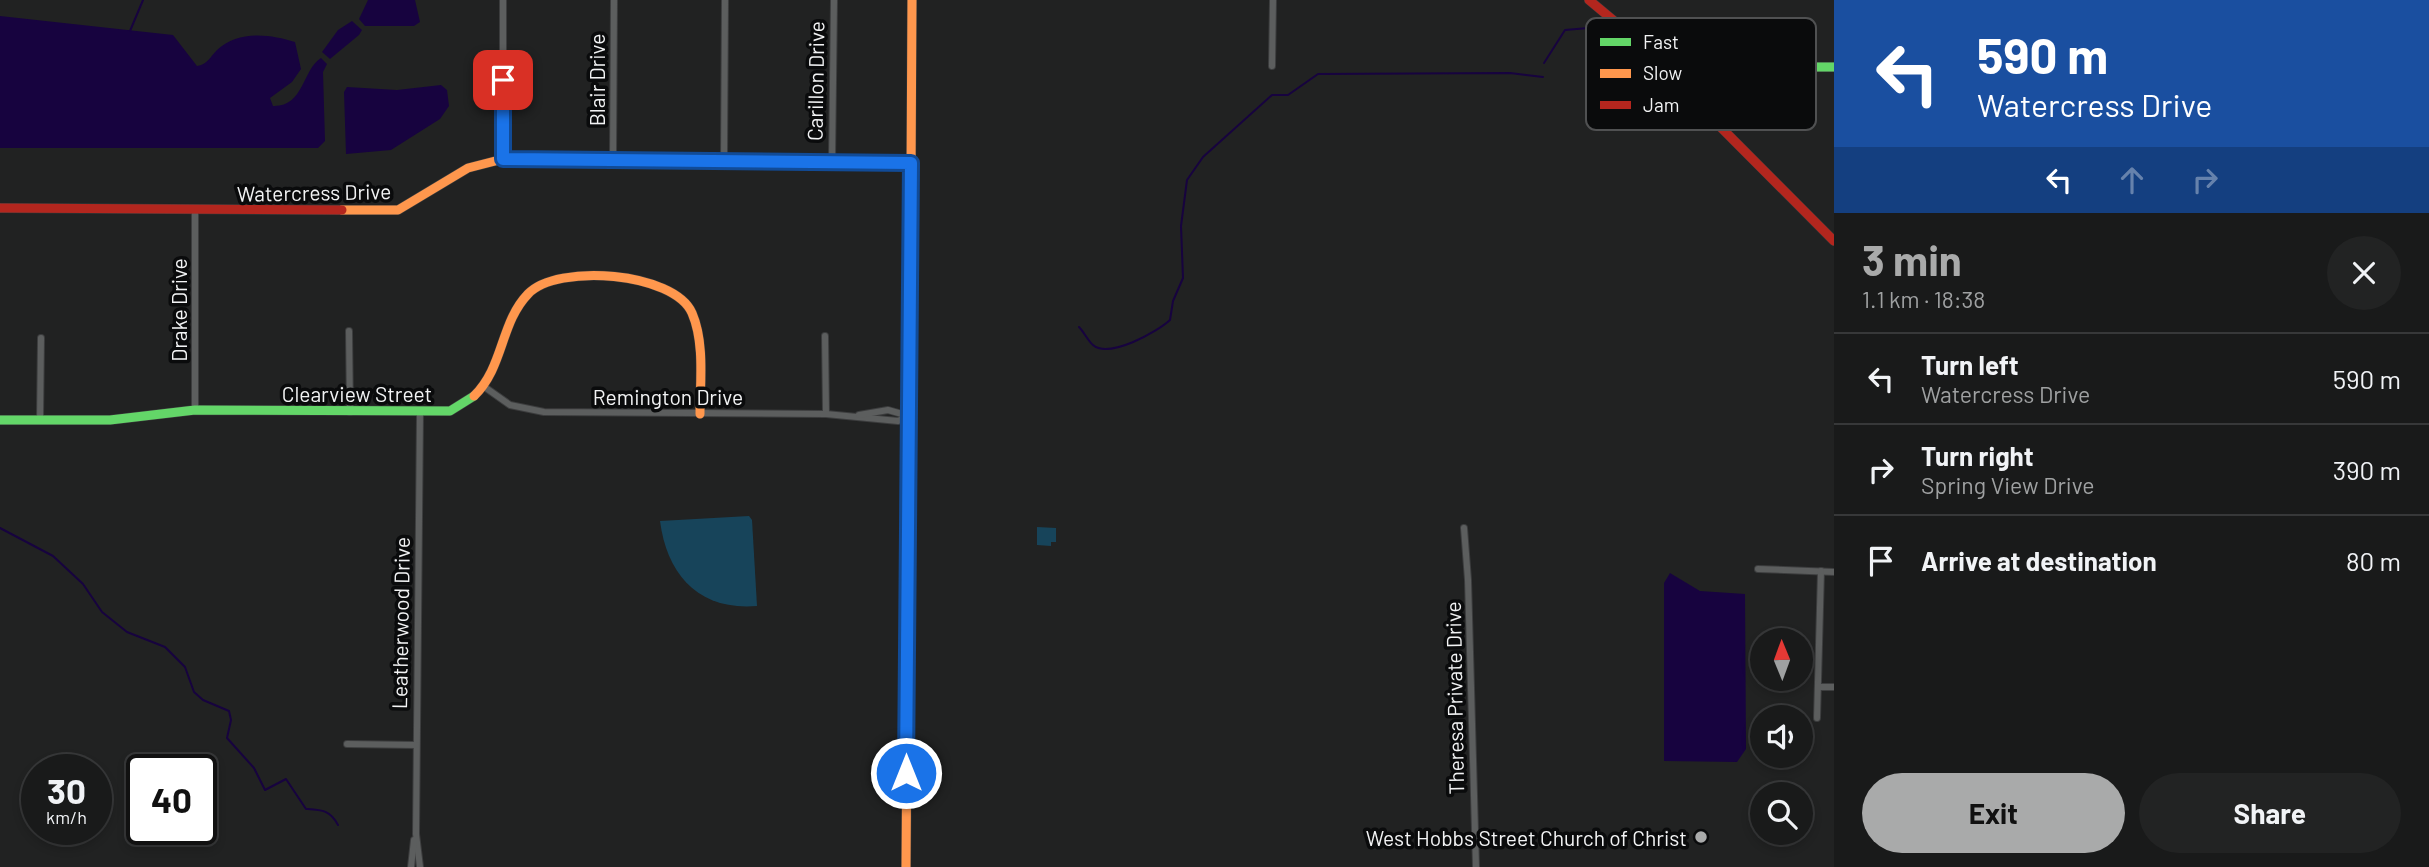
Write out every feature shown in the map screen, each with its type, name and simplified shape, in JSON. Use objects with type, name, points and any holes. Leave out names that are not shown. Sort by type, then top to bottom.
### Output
[{"type":"street","points":[[503,0],[503,159]]},
{"type":"street","name":"Blair Drive","points":[[613,160],[614,0]]},
{"type":"street","points":[[724,161],[725,0]]},
{"type":"street","name":"Carillon Drive","points":[[832,162],[834,0]]},
{"type":"street","points":[[906,867],[912,0]]},
{"type":"street","points":[[1272,66],[1273,0]]},
{"type":"street","points":[[1588,0],[1612,18]]},
{"type":"street","points":[[1816,67],[1834,67]]},
{"type":"street","points":[[1721,130],[1774,185],[1834,241]]},
{"type":"street","name":"Watercress Drive","points":[[0,208],[398,210],[468,169],[503,159],[911,163]]},
{"type":"street","name":"Drake Drive","points":[[195,211],[195,410]]},
{"type":"street","points":[[486,388],[516,308],[533,288],[565,277],[632,278],[665,285],[679,295],[690,309],[699,333],[700,414]]},
{"type":"street","points":[[349,331],[350,412]]},
{"type":"street","points":[[825,335],[826,414]]},
{"type":"street","points":[[40,421],[41,338]]},
{"type":"street","name":"Remington Drive","points":[[486,388],[510,405],[527,410],[857,415],[888,410],[909,416]]},
{"type":"street","name":"Clearview Street","points":[[0,420],[110,420],[195,410],[419,413],[450,411],[473,400],[486,388]]},
{"type":"street","name":"Leatherwood Drive","points":[[419,413],[416,834],[420,867]]},
{"type":"street","name":"Theresa Private Drive","points":[[1464,528],[1468,580],[1476,867]]},
{"type":"street","points":[[1758,569],[1834,572]]},
{"type":"street","points":[[1817,718],[1821,571]]},
{"type":"street","points":[[1819,687],[1834,687]]},
{"type":"street","points":[[347,744],[416,745]]},
{"type":"street","name":"Leatherwood Drive","points":[[411,867],[416,834]]},
{"type":"shaded area","points":[[368,0],[415,0],[420,22],[414,26],[365,26],[359,19]]},
{"type":"shaded area","points":[[0,16],[173,35],[197,66],[235,39],[265,36],[295,42],[301,69],[292,82],[270,98],[273,106],[291,101],[321,58],[327,64],[323,72],[325,141],[318,148],[0,148]]},
{"type":"shaded area","points":[[352,21],[362,30],[330,59],[322,52],[338,30]]},
{"type":"shaded area","points":[[441,85],[447,90],[449,106],[440,119],[391,150],[346,154],[344,92],[347,87],[397,90]]},
{"type":"shaded area","points":[[749,516],[752,520],[757,606],[736,606],[703,596],[689,586],[678,573],[670,558],[660,521]]},
{"type":"shaded area","points":[[1037,527],[1056,528],[1056,542],[1051,542],[1051,546],[1037,545]]},
{"type":"shaded area","points":[[1670,573],[1700,591],[1745,594],[1746,749],[1737,762],[1664,761],[1664,583]]},
{"type":"waterway","points":[[130,31],[143,0]]},
{"type":"waterway","points":[[1544,63],[1565,30],[1586,28]]},
{"type":"waterway","points":[[1079,327],[1093,345],[1110,349],[1144,337],[1170,320],[1173,301],[1183,278],[1181,226],[1187,180],[1203,157],[1272,95],[1288,95],[1318,74],[1510,73],[1543,77]]},
{"type":"waterway","points":[[0,528],[53,556],[83,584],[102,612],[127,632],[165,647],[185,667],[194,692],[203,700],[229,711],[231,720],[227,738],[254,768],[265,790],[286,779],[306,809],[325,812],[332,816],[338,825]]},
{"type":"traffic: fast","points":[[1816,67],[1834,67]]},
{"type":"traffic: fast","points":[[659,161],[911,163]]},
{"type":"traffic: fast","points":[[0,420],[110,420],[195,410],[450,411],[474,396]]},
{"type":"traffic: slow","points":[[911,175],[912,0]]},
{"type":"traffic: slow","points":[[342,210],[398,210],[468,168],[503,159],[659,161]]},
{"type":"traffic: slow","points":[[474,396],[491,372],[512,318],[528,294],[543,284],[563,278],[614,276],[663,288],[681,299],[692,313],[699,337],[700,414]]},
{"type":"traffic: slow","points":[[906,867],[909,442]]},
{"type":"traffic: jam","points":[[1589,0],[1611,18]]},
{"type":"traffic: jam","points":[[1724,130],[1834,241]]},
{"type":"traffic: jam","points":[[909,442],[911,175]]},
{"type":"traffic: jam","points":[[0,208],[342,210]]},
{"type":"place","name":"West Hobbs Street Church of Christ","points":[[1701,837]]},
{"type":"route","points":[[503,80],[503,159],[911,163],[906,773]]}]
